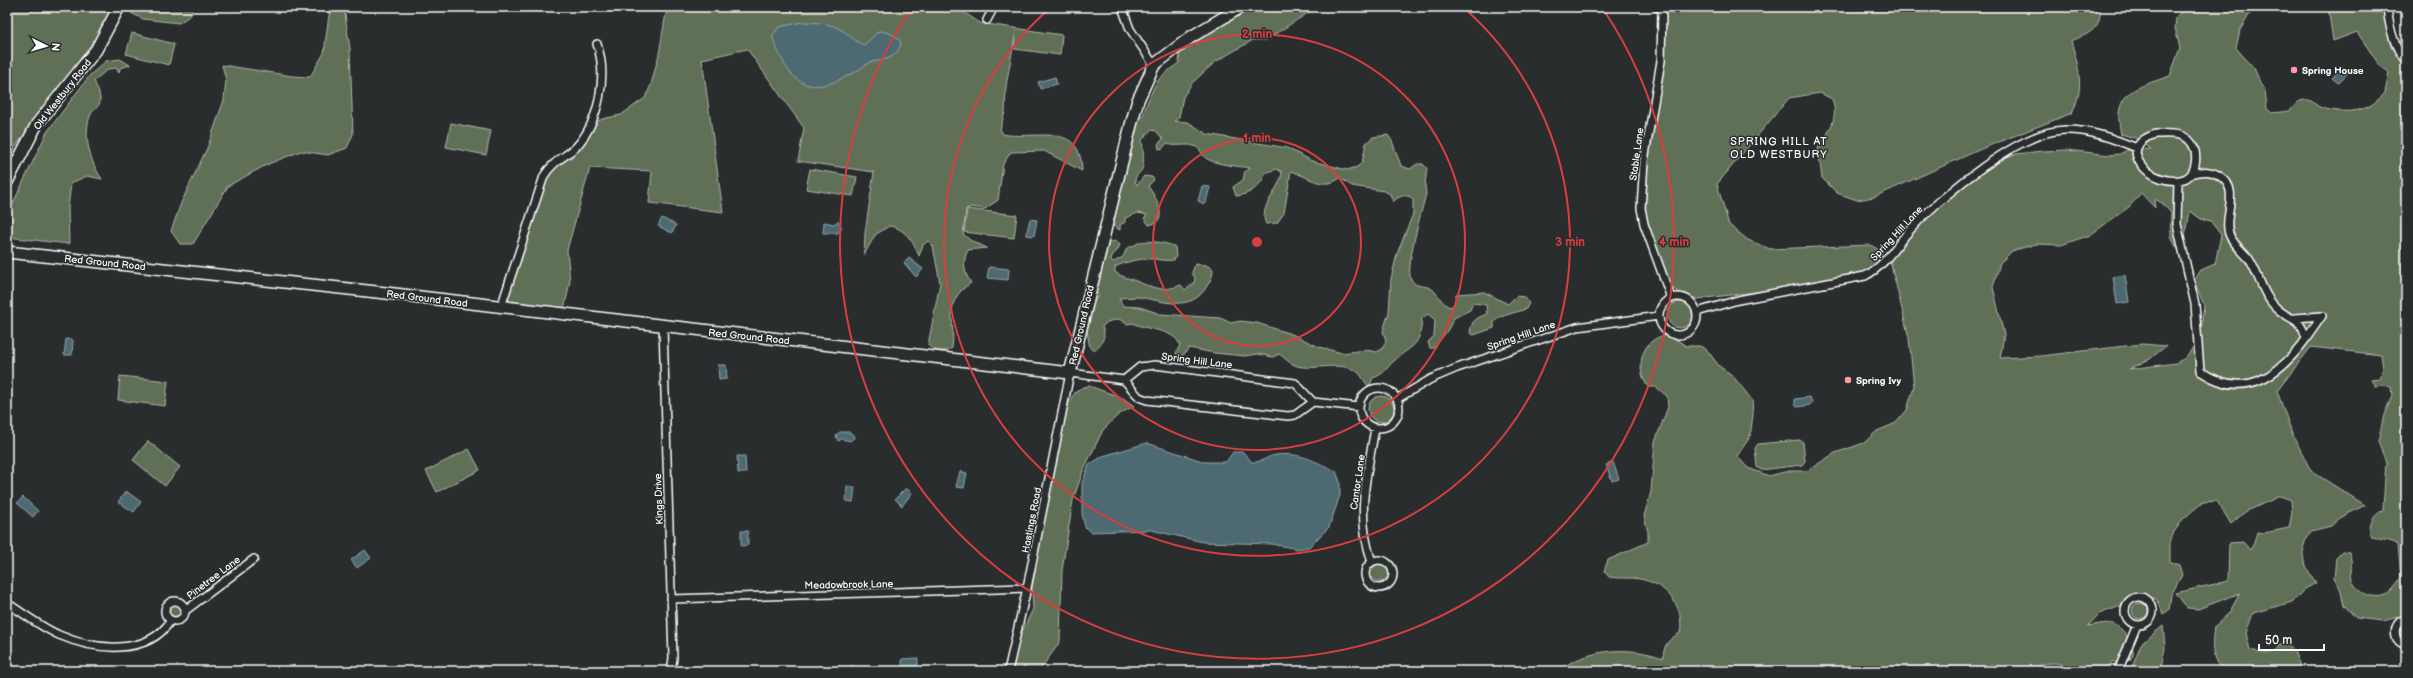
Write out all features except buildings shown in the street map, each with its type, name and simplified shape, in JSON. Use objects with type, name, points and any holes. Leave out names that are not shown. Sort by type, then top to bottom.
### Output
[{"type":"street","name":"Old Westbury Road","points":[[7,182],[37,124],[93,54],[119,7]]},
{"type":"street","points":[[987,20],[994,7]]},
{"type":"street","points":[[1122,7],[1130,29],[1154,65]]},
{"type":"street","name":"Red Ground Road","points":[[7,252],[501,307],[1070,373],[1131,125],[1138,100],[1154,65],[1191,37],[1241,7]]},
{"type":"street","points":[[2387,7],[2395,42],[2399,53],[2406,61]]},
{"type":"street","name":"Stable Lane","points":[[1662,8],[1661,61],[1644,160],[1641,208],[1644,224],[1671,298]]},
{"type":"street","points":[[501,307],[544,176],[552,164],[574,148],[583,138],[595,112],[601,81],[601,56],[597,44]]},
{"type":"street","name":"Spring Hill Lane","points":[[1697,312],[1738,300],[1865,276],[1882,265],[1910,229],[1944,199],[2001,154],[2037,136],[2066,130],[2091,132],[2137,148]]},
{"type":"street","points":[[2193,173],[2196,162],[2194,149],[2189,140],[2180,135],[2156,134],[2148,136],[2142,140],[2137,148],[2136,158],[2145,169],[2162,179],[2178,181],[2193,173],[2204,171],[2215,173],[2224,179],[2230,196],[2227,228],[2230,237],[2249,260],[2270,301],[2281,312],[2295,318],[2301,325],[2306,339]]},
{"type":"street","points":[[2178,181],[2177,224],[2195,304],[2200,371],[2210,378],[2232,384],[2251,384],[2262,381],[2288,361],[2322,316],[2295,318]]},
{"type":"street","points":[[1679,297],[1687,299],[1694,304],[1697,312],[1694,327],[1681,335],[1668,332],[1660,322],[1659,316],[1662,305],[1671,298],[1679,297]]},
{"type":"street","name":"Spring Hill Lane","points":[[1397,399],[1431,379],[1457,368],[1577,327],[1659,316]]},
{"type":"street","name":"Kings Drive","points":[[663,326],[673,658],[671,671]]},
{"type":"street","name":"Spring Hill Lane","points":[[1124,380],[1140,367],[1155,365],[1295,383],[1313,402]]},
{"type":"street","points":[[1070,373],[1124,380],[1138,397],[1147,400],[1259,414],[1295,415],[1313,402],[1359,407]]},
{"type":"street","name":"Hastings Road","points":[[1008,671],[1027,588],[1070,373]]},
{"type":"street","points":[[1375,389],[1388,390],[1397,399],[1398,412],[1393,423],[1387,426],[1375,428],[1365,423],[1359,407],[1364,395],[1375,389]]},
{"type":"street","name":"Cantor Lane","points":[[1372,562],[1362,527],[1362,511],[1375,428]]},
{"type":"street","name":"Pinetree Lane","points":[[185,611],[183,605],[179,601],[170,602],[165,610],[166,616],[171,620],[180,619],[185,611],[254,559]]},
{"type":"street","name":"Meadowbrook Lane","points":[[671,599],[1027,588]]},
{"type":"street","name":"Pinetree Lane","points":[[7,603],[60,636],[90,644],[107,646],[127,646],[151,640],[162,633],[171,620]]},
{"type":"street","points":[[2406,618],[2398,622],[2395,630],[2397,640],[2406,646]]},
{"type":"street","points":[[2118,671],[2137,625]]},
{"type":"green space","points":[[13,7],[113,7],[106,24],[16,146],[7,166],[7,42]]},
{"type":"green space","points":[[133,7],[193,7],[191,15],[179,23],[143,19],[131,13]]},
{"type":"green space","points":[[330,7],[344,7],[350,49],[353,134],[347,148],[328,155],[301,151],[266,165],[228,186],[193,244],[180,244],[171,231],[181,203],[208,146],[224,100],[226,80],[222,65],[292,76],[310,77],[324,53]]},
{"type":"green space","points":[[667,7],[960,7],[965,13],[980,23],[1062,35],[1060,55],[1014,49],[1016,30],[1006,86],[1005,112],[1000,129],[1003,134],[1008,135],[1047,135],[1067,139],[1075,146],[1080,156],[1082,171],[1044,151],[1011,152],[1003,164],[998,200],[985,209],[971,207],[966,209],[963,234],[970,240],[987,248],[968,250],[966,254],[964,263],[971,283],[956,297],[953,304],[952,348],[946,351],[936,350],[928,345],[940,283],[933,246],[928,241],[923,245],[919,256],[911,240],[904,232],[895,227],[889,226],[875,235],[864,255],[865,233],[874,172],[798,161],[804,128],[747,49],[702,59],[723,212],[649,203],[652,171],[590,168],[567,250],[570,282],[563,314],[501,307],[544,176],[569,153],[590,125],[602,119],[621,115],[645,98],[651,85],[659,54]]},
{"type":"green space","points":[[1248,7],[1317,7],[1266,40],[1253,40],[1215,62],[1192,83],[1183,97],[1179,117],[1174,121],[1188,122],[1207,134],[1287,148],[1312,161],[1347,170],[1357,167],[1362,163],[1366,143],[1373,137],[1388,135],[1392,141],[1401,166],[1410,169],[1417,164],[1423,164],[1427,168],[1425,185],[1426,194],[1410,263],[1410,273],[1413,282],[1432,289],[1449,307],[1454,305],[1456,294],[1484,292],[1508,304],[1516,296],[1525,297],[1529,303],[1526,309],[1500,317],[1494,322],[1494,328],[1474,335],[1470,333],[1473,323],[1480,317],[1487,314],[1486,305],[1473,303],[1470,310],[1454,318],[1447,331],[1434,348],[1430,348],[1428,342],[1434,336],[1435,320],[1428,314],[1422,318],[1419,335],[1414,344],[1394,361],[1383,373],[1373,378],[1369,387],[1358,372],[1350,369],[1335,366],[1297,366],[1279,354],[1273,357],[1258,354],[1245,356],[1214,353],[1189,348],[1181,358],[1178,359],[1176,353],[1180,345],[1172,336],[1133,323],[1127,324],[1119,319],[1107,322],[1102,327],[1104,334],[1103,340],[1093,351],[1090,348],[1086,326],[1092,302],[1099,296],[1094,290],[1106,247],[1111,242],[1116,241],[1120,245],[1112,256],[1111,261],[1114,262],[1123,257],[1127,248],[1141,242],[1158,242],[1175,247],[1176,256],[1174,260],[1140,260],[1124,263],[1115,267],[1115,272],[1120,275],[1148,286],[1163,289],[1181,285],[1185,290],[1194,283],[1195,278],[1192,273],[1195,264],[1206,265],[1213,269],[1212,278],[1207,286],[1200,295],[1193,300],[1184,303],[1175,303],[1137,297],[1119,298],[1123,306],[1140,307],[1160,314],[1220,318],[1231,323],[1240,321],[1257,323],[1294,335],[1319,347],[1342,353],[1366,350],[1377,352],[1382,349],[1386,341],[1383,331],[1389,312],[1391,279],[1397,254],[1413,214],[1413,199],[1411,197],[1403,196],[1397,198],[1393,202],[1390,194],[1384,191],[1352,186],[1340,178],[1334,182],[1322,183],[1291,171],[1284,213],[1277,223],[1266,224],[1264,218],[1267,205],[1278,185],[1282,172],[1277,169],[1265,173],[1258,186],[1250,192],[1241,196],[1236,196],[1233,187],[1243,180],[1245,171],[1251,168],[1212,161],[1207,159],[1198,148],[1191,145],[1172,145],[1167,143],[1163,148],[1159,149],[1158,144],[1163,139],[1156,131],[1151,130],[1142,140],[1143,166],[1135,179],[1135,182],[1137,185],[1144,176],[1152,177],[1154,180],[1148,186],[1159,208],[1159,219],[1156,223],[1149,225],[1144,218],[1147,215],[1138,213],[1125,218],[1125,222],[1120,225],[1120,230],[1113,226],[1136,116],[1143,117],[1157,82],[1179,63],[1180,49]]},
{"type":"green space","points":[[2100,7],[2100,14],[2099,21],[2093,30],[2071,41],[2078,69],[2080,86],[2076,104],[2072,113],[1981,149],[1874,197],[1857,200],[1837,193],[1822,178],[1818,148],[1826,136],[1834,119],[1834,106],[1832,99],[1820,93],[1789,98],[1717,184],[1729,225],[1748,240],[1770,249],[1870,245],[1877,248],[1880,252],[1882,257],[1882,265],[1848,281],[1697,299],[1681,294],[1671,287],[1641,208],[1665,8]]},
{"type":"green space","points":[[2196,7],[2254,7],[2240,30],[2236,48],[2254,68],[2261,85],[2265,90],[2267,109],[2272,113],[2289,111],[2294,105],[2303,100],[2311,101],[2322,108],[2345,111],[2363,109],[2377,101],[2385,93],[2389,72],[2380,66],[2357,32],[2333,41],[2328,7],[2385,7],[2390,44],[2406,65],[2406,615],[2383,621],[2356,618],[2344,605],[2340,588],[2334,579],[2336,557],[2342,551],[2349,552],[2351,559],[2352,579],[2354,584],[2358,589],[2368,595],[2385,595],[2393,589],[2401,577],[2398,545],[2391,541],[2377,539],[2370,535],[2372,520],[2383,510],[2386,462],[2378,442],[2384,415],[2392,396],[2391,387],[2384,385],[2375,386],[2371,380],[2380,379],[2383,368],[2381,355],[2311,347],[2277,391],[2292,433],[2311,471],[2365,505],[2340,518],[2331,526],[2311,531],[2304,545],[2303,557],[2316,583],[2305,589],[2292,602],[2253,613],[2246,633],[2250,650],[2266,654],[2274,652],[2284,640],[2294,651],[2302,671],[2224,671],[2219,667],[2214,657],[2214,627],[2229,613],[2240,593],[2198,609],[2187,608],[2176,593],[2228,581],[2229,543],[2243,542],[2250,550],[2257,532],[2264,533],[2289,528],[2292,513],[2291,500],[2280,496],[2245,512],[2231,524],[2217,501],[2203,502],[2183,519],[2170,538],[2170,562],[2179,565],[2182,575],[2171,595],[2169,610],[2163,614],[2158,601],[2154,598],[2137,600],[2099,614],[2088,626],[2106,623],[2117,625],[2127,636],[2132,646],[2133,655],[2127,662],[2111,663],[2106,671],[2066,671],[2061,664],[2048,663],[2027,671],[1925,671],[1900,669],[1893,671],[1557,671],[1582,658],[1608,651],[1636,651],[1663,658],[1664,649],[1667,643],[1680,633],[1680,614],[1677,606],[1666,591],[1650,582],[1636,578],[1609,577],[1604,571],[1608,560],[1648,542],[1648,532],[1644,516],[1651,492],[1655,442],[1668,407],[1667,396],[1656,387],[1648,387],[1644,379],[1641,370],[1641,361],[1647,346],[1653,340],[1661,336],[1670,335],[1686,346],[1700,346],[1707,350],[1719,366],[1732,375],[1752,400],[1753,415],[1750,437],[1737,456],[1748,468],[1769,476],[1788,471],[1807,471],[1835,453],[1864,443],[1877,431],[1896,423],[1907,410],[1914,387],[1909,338],[1889,256],[1910,229],[1989,163],[2016,154],[2042,151],[2067,150],[2110,155],[2120,154],[2127,150],[2151,149],[2138,139],[2121,134],[2119,120],[2120,108],[2130,93],[2147,84],[2170,76],[2180,48],[2175,28],[2176,18],[2180,12]],"holes":[[[2141,193],[2155,208],[2154,199],[2162,203],[2171,213],[2170,228],[2173,242],[2179,251],[2187,228],[2190,211],[2201,219],[2212,223],[2221,235],[2215,264],[2201,270],[2194,281],[2204,305],[2200,335],[2187,357],[2176,363],[2129,369],[2150,359],[2166,346],[2142,344],[2041,356],[2000,358],[2004,335],[1993,287],[2000,263],[2012,251],[2036,244],[2061,245],[2090,235],[2129,207]]]},
{"type":"green space","points":[[132,33],[174,44],[169,65],[126,54]]},
{"type":"green space","points":[[120,59],[130,65],[120,68],[119,73],[116,68],[108,69],[94,81],[99,94],[100,102],[92,112],[88,122],[87,139],[94,164],[102,179],[87,176],[71,183],[68,208],[69,244],[7,237],[7,216],[47,132],[90,75],[106,61]]},
{"type":"green space","points":[[451,123],[491,131],[486,155],[446,147]]},
{"type":"green space","points":[[810,169],[857,177],[853,196],[806,189]]},
{"type":"green space","points":[[967,209],[1017,215],[1014,238],[964,232]]},
{"type":"green space","points":[[1680,302],[1689,306],[1693,315],[1689,324],[1680,328],[1671,324],[1667,315],[1671,306]]},
{"type":"green space","points":[[120,376],[168,381],[165,406],[118,400]]},
{"type":"green space","points":[[1089,386],[1123,398],[1134,406],[1118,415],[1103,430],[1083,471],[1073,500],[1062,570],[1060,642],[1039,671],[1012,671],[1018,640],[1033,609],[1032,588],[1063,422],[1074,394],[1083,387]]},
{"type":"green space","points":[[1381,396],[1391,399],[1394,409],[1391,419],[1381,422],[1371,419],[1368,409],[1371,399]]},
{"type":"green space","points":[[1799,440],[1803,442],[1805,461],[1802,465],[1761,470],[1757,467],[1755,448],[1758,444]]},
{"type":"green space","points":[[148,441],[180,467],[165,486],[133,460]]},
{"type":"green space","points":[[469,449],[480,470],[437,492],[426,471]]},
{"type":"green space","points":[[1376,564],[1384,564],[1389,569],[1387,580],[1384,582],[1376,582],[1371,577],[1371,569]]},
{"type":"green space","points":[[175,601],[182,604],[185,611],[182,618],[175,621],[168,618],[165,611],[168,604]]},
{"type":"green space","points":[[2140,603],[2147,608],[2148,611],[2143,618],[2140,619],[2133,614],[2132,611],[2137,604]]},
{"type":"green space","points":[[2406,621],[2406,642],[2399,635],[2399,629]]},
{"type":"green space","points":[[2163,626],[2165,648],[2161,667],[2162,671],[2130,671],[2141,644]]},
{"type":"water","points":[[802,22],[832,25],[864,45],[879,31],[885,32],[896,37],[901,42],[900,47],[890,58],[869,62],[859,70],[841,79],[827,84],[814,86],[804,83],[788,70],[772,36],[779,27]]},
{"type":"water","points":[[2343,67],[2349,72],[2338,83],[2332,78]]},
{"type":"water","points":[[1055,77],[1057,84],[1040,89],[1038,82]]},
{"type":"water","points":[[1202,186],[1210,187],[1206,202],[1204,204],[1198,201]]},
{"type":"water","points":[[662,218],[676,225],[672,233],[658,226]]},
{"type":"water","points":[[1030,219],[1037,220],[1034,236],[1026,235]]},
{"type":"water","points":[[838,221],[842,228],[838,233],[823,233],[824,222],[834,224]]},
{"type":"water","points":[[909,258],[923,269],[916,277],[904,263]]},
{"type":"water","points":[[989,267],[1009,269],[1008,280],[987,278]]},
{"type":"water","points":[[2125,275],[2129,302],[2117,304],[2113,277]]},
{"type":"water","points":[[66,339],[73,340],[72,355],[64,355]]},
{"type":"water","points":[[718,365],[726,365],[727,379],[719,380]]},
{"type":"water","points":[[1809,397],[1812,401],[1810,405],[1797,407],[1795,405],[1795,399]]},
{"type":"water","points":[[840,432],[850,432],[855,437],[850,441],[842,439],[838,441],[836,435]]},
{"type":"water","points":[[1147,443],[1205,462],[1226,462],[1233,452],[1243,452],[1252,462],[1285,454],[1300,456],[1321,464],[1336,471],[1340,482],[1340,495],[1329,527],[1309,547],[1298,549],[1272,544],[1203,542],[1151,530],[1090,532],[1085,527],[1082,514],[1082,483],[1089,465],[1103,456]]},
{"type":"water","points":[[737,456],[745,456],[746,473],[738,473]]},
{"type":"water","points":[[1613,462],[1619,479],[1612,481],[1606,465]]},
{"type":"water","points":[[960,471],[967,473],[964,488],[956,487]]},
{"type":"water","points":[[847,486],[855,487],[853,502],[846,501]]},
{"type":"water","points":[[906,488],[912,493],[902,506],[895,499]]},
{"type":"water","points":[[126,491],[141,502],[134,512],[118,502]]},
{"type":"water","points":[[23,497],[38,511],[33,517],[17,503]]},
{"type":"water","points":[[741,531],[748,531],[748,545],[741,546]]},
{"type":"water","points":[[365,550],[371,558],[357,568],[351,560]]},
{"type":"water","points":[[918,658],[918,665],[902,666],[902,659]]},
{"type":"water","points":[[854,666],[854,671],[838,671],[838,667]]},
{"type":"place","name":"Spring House","points":[[2294,70]]},
{"type":"place","name":"Spring Ivy","points":[[1848,380]]},
{"type":"district","name":"SPRING HILL AT OLD WESTBURY","points":[[1779,147]]}]
